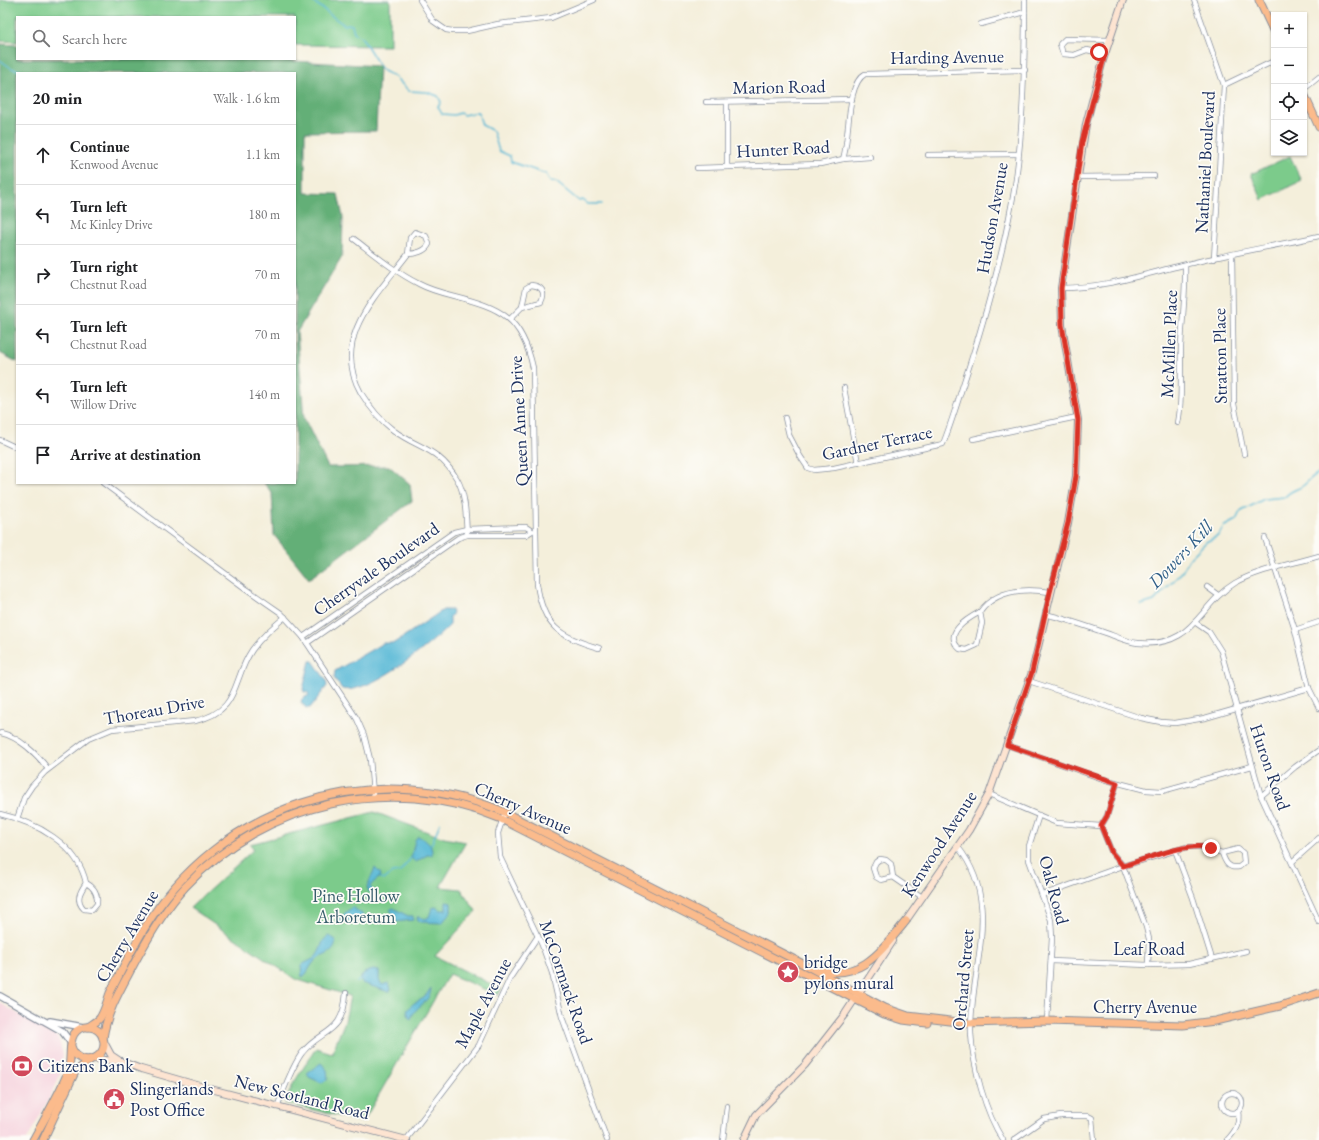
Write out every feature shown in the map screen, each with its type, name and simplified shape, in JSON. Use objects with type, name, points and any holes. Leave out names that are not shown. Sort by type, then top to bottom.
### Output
[{"type":"main road","name":"Kenwood Avenue","points":[[744,1140],[756,1115],[805,1065],[857,997],[922,897],[958,846],[989,794],[1029,681],[1068,523],[1076,476],[1077,417],[1062,325],[1061,288],[1086,124],[1109,40],[1123,0]]},
{"type":"main road","points":[[1259,0],[1271,26]]},
{"type":"main road","points":[[1307,101],[1319,127]]},
{"type":"main road","name":"Cherry Avenue","points":[[86,1027],[100,1018],[132,951],[158,909],[180,881],[206,856],[244,829],[287,808],[333,794],[372,789],[411,789],[445,794],[480,802],[505,812],[808,966],[857,997]]},
{"type":"main road","name":"Cherry Avenue","points":[[103,1039],[110,1011],[151,933],[178,895],[202,870],[239,842],[279,820],[322,805],[373,797],[410,797],[444,802],[477,810],[502,820],[805,974],[857,997],[908,1016],[969,1023],[1047,1021],[1183,1025],[1215,1020],[1280,1006],[1319,993]]},
{"type":"main road","points":[[808,966],[834,972],[857,968],[877,955],[906,921]]},
{"type":"main road","points":[[33,1140],[68,1073],[71,1058],[71,1044],[75,1032],[86,1027],[97,1030],[112,1054],[120,1061]]},
{"type":"main road","points":[[43,1140],[75,1072],[102,1051],[103,1039]]},
{"type":"main road","points":[[71,1044],[75,1055],[80,1058],[91,1059]]},
{"type":"main road","name":"New Scotland Road","points":[[91,1059],[120,1061],[206,1088],[406,1140]]},
{"type":"street","points":[[420,0],[433,21],[446,30],[453,32],[466,31],[498,24],[551,18],[594,0]]},
{"type":"street","name":"Hudson Avenue","points":[[947,434],[997,273],[1016,178],[1025,70],[1025,0]]},
{"type":"street","name":"Nathaniel Boulevard","points":[[1194,0],[1206,38],[1224,85],[1214,259]]},
{"type":"street","points":[[981,24],[1025,12]]},
{"type":"street","points":[[1105,54],[1087,50],[1074,55],[1062,54],[1060,44],[1065,39],[1109,40]]},
{"type":"street","points":[[1224,85],[1271,62]]},
{"type":"street","name":"Harding Avenue","points":[[852,99],[860,78],[870,72],[1025,70]]},
{"type":"street","points":[[1307,87],[1319,77]]},
{"type":"street","points":[[843,158],[852,99]]},
{"type":"street","name":"Marion Road","points":[[706,102],[852,99]]},
{"type":"street","points":[[727,102],[727,166]]},
{"type":"street","points":[[928,156],[1018,154]]},
{"type":"street","name":"Hunter Road","points":[[697,168],[820,164],[843,158],[870,156]]},
{"type":"street","points":[[1077,177],[1154,176]]},
{"type":"street","points":[[408,254],[416,254],[428,246],[429,241],[426,236],[419,232],[411,235],[408,254],[369,304],[358,322],[351,344],[352,370],[357,386],[367,403],[393,430],[428,448],[445,462],[458,480],[464,501],[467,535],[526,535],[534,531]]},
{"type":"street","points":[[1061,288],[1095,287],[1185,265],[1319,236]]},
{"type":"street","name":"Queen Anne Drive","points":[[354,239],[396,271],[420,285],[497,309],[510,319],[529,346],[533,368],[534,531],[537,584],[544,612],[552,626],[566,637],[599,648]]},
{"type":"street","name":"Stratton Place","points":[[1232,255],[1234,404],[1235,418],[1244,454]]},
{"type":"street","name":"McMillen Place","points":[[1178,423],[1181,401],[1181,346],[1186,298],[1185,265]]},
{"type":"street","points":[[510,319],[522,307],[541,302],[543,297],[541,287],[531,285],[526,288],[522,307]]},
{"type":"street","points":[[844,388],[858,463]]},
{"type":"street","points":[[973,439],[1077,417]]},
{"type":"street","name":"Gardner Terrace","points":[[785,418],[794,445],[808,468],[822,470],[939,446],[943,444],[947,434]]},
{"type":"street","points":[[0,440],[16,448]]},
{"type":"street","points":[[104,484],[245,588],[264,600],[285,617],[303,637],[357,719],[364,735],[369,753],[373,797]]},
{"type":"street","points":[[467,529],[526,527],[534,531]]},
{"type":"street","name":"Cherryvale Boulevard","points":[[303,637],[454,532],[467,529]]},
{"type":"street","name":"Cherryvale Boulevard","points":[[307,643],[452,541],[467,535]]},
{"type":"street","points":[[1265,538],[1295,630],[1309,688],[1319,708]]},
{"type":"street","points":[[1045,614],[1138,643],[1167,641],[1183,634],[1196,623],[1218,595],[1235,583],[1252,576],[1319,556]]},
{"type":"street","points":[[397,571],[401,576]]},
{"type":"street","points":[[1207,587],[1218,595]]},
{"type":"street","points":[[980,612],[982,622],[977,645],[966,650],[960,650],[954,636],[956,630],[967,619],[980,612],[991,600],[1019,590],[1028,589],[1050,592]]},
{"type":"street","points":[[350,604],[353,610]]},
{"type":"street","name":"Thoreau Drive","points":[[17,819],[24,798],[32,786],[48,769],[88,739],[112,729],[195,721],[216,713],[231,699],[245,663],[252,650],[269,630],[285,617]]},
{"type":"street","points":[[1295,630],[1319,622]]},
{"type":"street","name":"Huron Road","points":[[1196,623],[1209,632],[1221,651],[1261,796],[1319,922]]},
{"type":"street","points":[[1029,681],[1141,718],[1175,723],[1197,720],[1309,688]]},
{"type":"street","points":[[0,733],[11,736],[26,747],[48,769]]},
{"type":"street","points":[[1007,745],[1117,783],[1146,790],[1162,791],[1252,766]]},
{"type":"street","points":[[1261,796],[1295,767],[1319,750]]},
{"type":"street","points":[[1101,826],[1107,816],[1117,783]]},
{"type":"street","points":[[989,794],[1065,824],[1101,826]]},
{"type":"street","name":"McCormack Road","points":[[505,812],[497,837],[500,857],[538,936],[552,974],[562,1017],[607,1140]]},
{"type":"street","points":[[0,814],[17,819],[44,831],[61,843],[78,863],[86,882],[95,890],[97,904],[92,910],[84,908],[79,902],[79,896],[86,882]]},
{"type":"street","name":"Oak Road","points":[[1039,815],[1031,839],[1029,853],[1030,860],[1051,920],[1052,938],[1047,1021]]},
{"type":"street","points":[[1101,826],[1112,853],[1123,866],[1146,927],[1149,939],[1148,965]]},
{"type":"street","points":[[1292,862],[1319,838]]},
{"type":"street","name":"Orchard Street","points":[[958,846],[968,859],[975,876],[982,921],[981,952],[969,1023],[978,1075],[993,1124],[1003,1140]]},
{"type":"street","points":[[1042,895],[1123,866],[1175,850],[1200,846],[1222,853],[1238,849],[1244,856],[1244,863],[1239,867],[1231,867],[1227,864],[1222,853]]},
{"type":"street","points":[[1175,850],[1193,898],[1212,959]]},
{"type":"street","points":[[883,859],[888,861],[892,865],[893,877],[885,880],[876,877],[873,870],[876,862],[883,859]]},
{"type":"street","points":[[893,877],[922,897]]},
{"type":"street","name":"Maple Avenue","points":[[406,1140],[480,1045],[510,978],[538,936]]},
{"type":"street","name":"Leaf Road","points":[[1051,961],[1148,965],[1189,964],[1246,951]]},
{"type":"street","points":[[277,1107],[302,1053],[334,1028],[339,1021],[346,993]]},
{"type":"street","points":[[0,996],[62,1031],[71,1044]]},
{"type":"street","points":[[40,1018],[62,1024],[86,1027]]},
{"type":"street","points":[[1227,1140],[1233,1135],[1239,1124],[1238,1111],[1241,1106],[1240,1097],[1235,1093],[1226,1095],[1222,1104],[1225,1110],[1232,1112],[1238,1111]]},
{"type":"street","points":[[723,1140],[727,1106]]},
{"type":"street","points":[[1014,1140],[1044,1119],[1071,1116],[1088,1116],[1092,1118],[1094,1140]]},
{"type":"shaded area","points":[[0,1003],[58,1037],[63,1054],[61,1072],[55,1087],[27,1140],[0,1140]]},
{"type":"green space","points":[[0,0],[390,0],[390,46],[296,45],[296,16],[16,16],[16,42],[0,41]]},
{"type":"green space","points":[[0,44],[16,45],[16,60],[276,60],[379,66],[376,131],[305,132],[305,193],[338,194],[343,217],[342,257],[297,332],[304,418],[328,467],[389,466],[410,484],[412,501],[309,579],[274,535],[272,493],[265,484],[296,484],[296,72],[16,72],[16,361],[0,353]]},
{"type":"green space","points":[[1290,156],[1302,181],[1262,200],[1251,174]]},
{"type":"green space","name":"Pine Hollow Arboretum","points":[[374,812],[444,838],[466,842],[440,887],[461,889],[476,911],[435,956],[501,989],[498,995],[449,974],[363,1122],[285,1103],[293,1084],[316,1048],[332,1053],[345,1021],[350,996],[295,979],[190,908],[254,849],[250,844]]},
{"type":"water","points":[[443,610],[452,610],[453,613],[450,617],[450,625],[429,644],[399,667],[367,685],[353,689],[342,689],[334,678],[335,671],[383,643],[394,643]]},
{"type":"water","points":[[310,661],[313,661],[326,680],[327,686],[310,708],[306,708],[301,702],[302,699],[309,695],[307,692],[304,692],[303,689]]},
{"type":"water","points":[[418,836],[430,845],[432,855],[427,855],[416,862],[411,858],[415,840]]},
{"type":"water","points":[[375,868],[381,874],[370,887],[374,891],[369,892],[367,887]]},
{"type":"water","points":[[446,902],[451,903],[451,912],[442,923],[421,922],[417,919],[418,916],[425,919],[429,917],[432,908],[436,907],[440,910],[446,910]]},
{"type":"water","points":[[352,907],[362,914],[365,922],[342,920],[332,925]]},
{"type":"water","points":[[393,908],[408,916],[413,916],[413,920],[392,921],[396,917],[390,910]]},
{"type":"water","points":[[329,936],[335,940],[334,949],[328,954],[317,959],[302,977],[301,966],[319,953],[324,939]]},
{"type":"water","points":[[373,970],[379,971],[379,980],[382,985],[389,983],[391,989],[389,992],[362,983],[360,979],[364,973]]},
{"type":"water","points":[[431,988],[428,997],[415,1011],[411,1019],[409,1018],[407,1010],[414,1003],[424,998]]},
{"type":"water","points":[[321,1063],[327,1070],[328,1079],[322,1083],[309,1077],[307,1073]]},
{"type":"waterway","points":[[310,0],[345,25],[352,25],[354,32],[362,38],[382,70],[395,77],[409,91],[427,92],[438,96],[441,102],[438,107],[442,114],[454,115],[460,113],[463,115],[478,112],[482,125],[493,131],[499,151],[510,156],[511,162],[546,174],[550,181],[556,182],[579,201],[583,200],[588,204],[602,204]]},
{"type":"waterway","points":[[0,60],[11,68],[25,72]]},
{"type":"waterway","name":"Dowers Kill","points":[[1141,605],[1154,601],[1182,572],[1190,558],[1206,542],[1219,535],[1223,527],[1236,520],[1240,512],[1264,499],[1285,497],[1289,493],[1302,487],[1312,477],[1319,473]]},
{"type":"waterway","points":[[431,845],[440,823]]},
{"type":"waterway","points":[[380,878],[384,880],[392,873],[400,872],[411,858]]},
{"type":"waterway","points":[[357,982],[362,979]]},
{"type":"place","name":"bridge pylons mural","points":[[788,972]]},
{"type":"place","name":"Citizens Bank","points":[[22,1066]]},
{"type":"place","name":"Slingerlands Post Office","points":[[114,1099]]},
{"type":"route","points":[[1099,52],[1105,54],[1082,142],[1060,302],[1062,325],[1078,420],[1076,476],[1068,523],[1054,574],[1032,672],[1007,745],[1117,783],[1107,816],[1101,826],[1112,853],[1123,866],[1187,847],[1200,846],[1211,848]]}]
